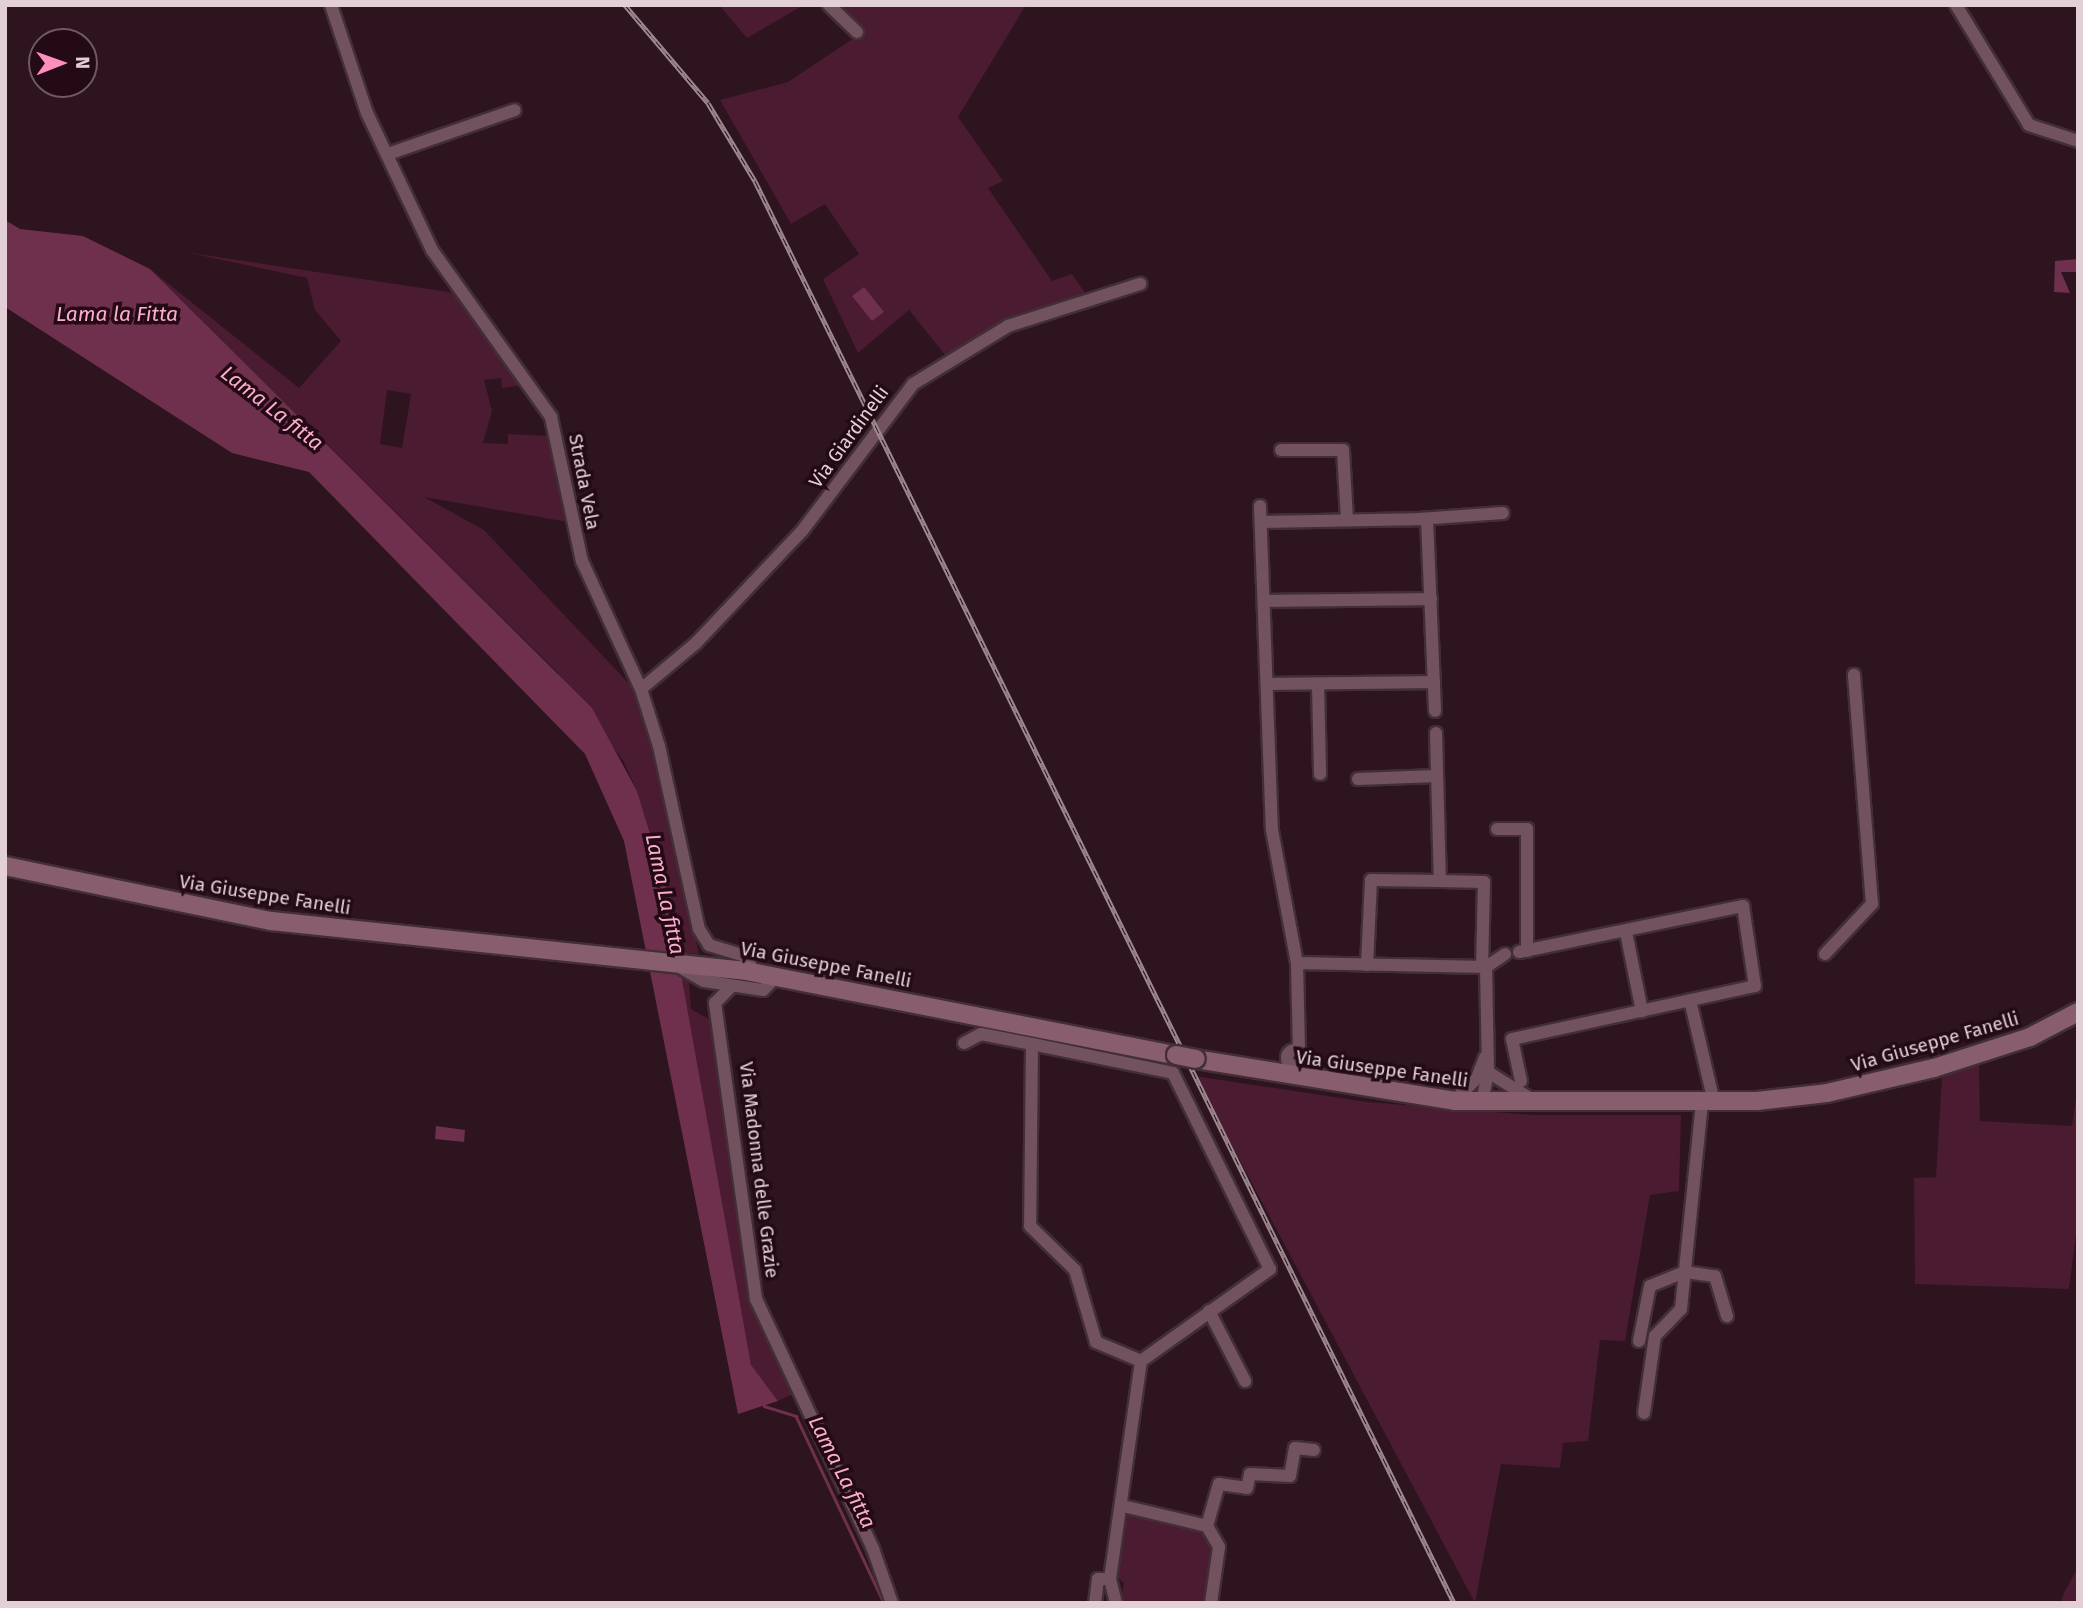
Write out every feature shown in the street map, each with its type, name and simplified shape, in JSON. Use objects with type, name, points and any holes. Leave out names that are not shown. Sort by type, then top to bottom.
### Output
[{"type":"main road","name":"Via Giuseppe Fanelli","points":[[5,866],[271,921],[677,961],[752,972],[1196,1059],[1454,1101],[1482,1103],[1708,1102],[1804,1096],[1920,1071],[2030,1037],[2078,1012]]},
{"type":"street","name":"Strada Vela","points":[[331,5],[367,113],[441,265],[551,417],[582,561],[641,689],[702,936],[709,945],[748,957],[752,972]]},
{"type":"street","points":[[829,5],[857,32]]},
{"type":"street","points":[[1956,5],[2029,125],[2078,141]]},
{"type":"street","points":[[388,154],[515,110]]},
{"type":"street","name":"Via Giardinelli","points":[[641,689],[696,643],[802,531],[913,384],[1008,326],[1140,284]]},
{"type":"street","points":[[1281,450],[1343,450],[1347,520]]},
{"type":"street","points":[[1260,506],[1272,834],[1297,963],[1299,1051]]},
{"type":"street","points":[[1261,522],[1427,519],[1503,513]]},
{"type":"street","points":[[1261,522],[1427,519]]},
{"type":"street","points":[[1427,519],[1435,711]]},
{"type":"street","points":[[1265,601],[1431,599]]},
{"type":"street","points":[[1825,954],[1872,904],[1854,674]]},
{"type":"street","points":[[1268,684],[1434,682]]},
{"type":"street","points":[[1318,684],[1320,774]]},
{"type":"street","points":[[1436,733],[1440,881]]},
{"type":"street","points":[[1358,779],[1437,776]]},
{"type":"street","points":[[1497,829],[1527,829],[1523,952],[1743,906],[1755,986],[1512,1039],[1521,1081]]},
{"type":"street","points":[[1367,965],[1371,880],[1484,882],[1485,1057],[1482,1103]]},
{"type":"street","points":[[1626,932],[1642,1011]]},
{"type":"street","points":[[1297,963],[1484,967],[1504,954]]},
{"type":"street","points":[[677,961],[704,981],[732,986],[770,990],[776,976]]},
{"type":"street","name":"Via Madonna delle Grazie","points":[[732,986],[715,1003],[731,1086],[756,1299],[873,1549],[892,1603]]},
{"type":"street","points":[[1644,1413],[1655,1336],[1681,1309],[1708,1102],[1690,1000]]},
{"type":"street","points":[[964,1043],[981,1034],[1173,1073],[1270,1269],[1141,1361],[1123,1506],[1110,1579],[1116,1603]]},
{"type":"street","points":[[1032,1045],[1030,1226],[1074,1270],[1096,1342],[1141,1361]]},
{"type":"street","points":[[1454,1101],[1483,1075]]},
{"type":"street","points":[[1483,1075],[1538,1102]]},
{"type":"street","points":[[1639,1341],[1650,1286],[1685,1272],[1715,1276],[1727,1316]]},
{"type":"street","points":[[1209,1311],[1245,1381]]},
{"type":"street","points":[[1211,1603],[1219,1547],[1208,1527],[1219,1484],[1247,1488],[1250,1474],[1290,1476],[1295,1448],[1314,1450]]},
{"type":"street","points":[[1123,1506],[1208,1527]]},
{"type":"street","points":[[1096,1603],[1092,1591],[1098,1579],[1110,1579]]},
{"type":"shaded area","points":[[719,5],[804,5],[747,38]]},
{"type":"shaded area","points":[[837,5],[1026,5],[958,117],[1003,181],[988,188],[1052,281],[1072,274],[1088,297],[1006,324],[946,356],[909,310],[858,353],[823,279],[859,254],[825,204],[791,224],[720,100],[788,82],[860,34],[860,26]]},
{"type":"shaded area","points":[[185,252],[455,293],[530,384],[502,388],[501,378],[484,380],[492,411],[483,443],[508,444],[508,434],[549,436],[568,522],[424,497],[484,530],[636,691],[655,751],[699,954],[674,953],[664,879],[637,791],[624,762],[557,672],[150,269],[299,388],[341,341],[315,310],[307,278]],"holes":[[[387,390],[411,394],[402,448],[380,444]]]},
{"type":"shaded area","points":[[677,971],[688,973],[691,1009],[714,1022],[751,1298],[793,1394],[778,1401],[751,1366]]},
{"type":"shaded area","points":[[1979,1065],[1980,1121],[2072,1126],[2078,1084],[2078,1219],[2069,1289],[1915,1284],[1914,1178],[1936,1177],[1942,1076]]},
{"type":"shaded area","points":[[1195,1076],[1367,1102],[1532,1115],[1681,1115],[1679,1191],[1650,1195],[1625,1341],[1600,1340],[1588,1441],[1563,1443],[1560,1468],[1501,1464],[1475,1603]]},
{"type":"shaded area","points":[[1125,1511],[1203,1531],[1216,1547],[1208,1603],[1120,1603],[1124,1583],[1116,1576]]},
{"type":"shaded area","points":[[2078,1567],[2078,1603],[2061,1603],[2063,1595]]},
{"type":"water","name":"Lama la Fitta","points":[[5,220],[20,229],[83,236],[150,269],[592,708],[637,791],[664,879],[751,1365],[778,1401],[738,1414],[624,841],[585,754],[309,472],[232,453],[5,307]]},
{"type":"water","points":[[2078,259],[2078,272],[2061,272],[2070,293],[2054,292],[2055,261]]},
{"type":"water","points":[[864,287],[884,312],[872,321],[852,296]]},
{"type":"water","points":[[436,1126],[465,1130],[464,1142],[435,1139]]},
{"type":"waterway","name":"Lama La fitta","points":[[764,1406],[796,1416],[884,1603]]},
{"type":"railway","points":[[625,5],[708,103],[755,181],[1454,1603]]}]
